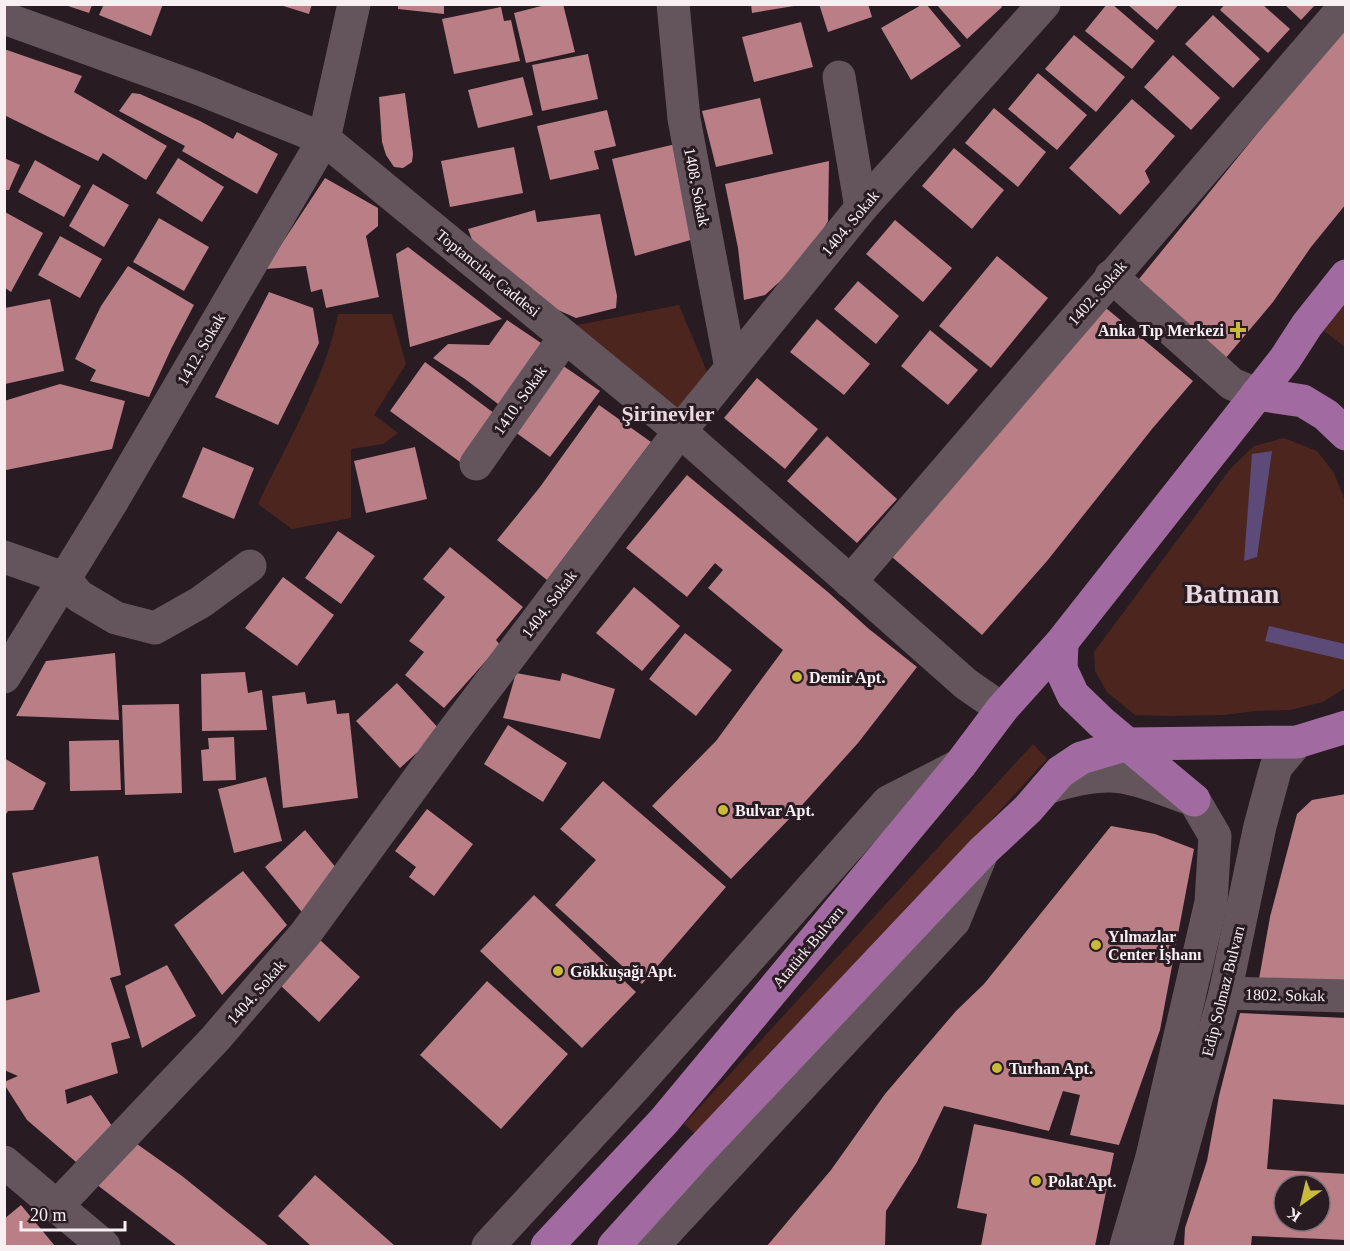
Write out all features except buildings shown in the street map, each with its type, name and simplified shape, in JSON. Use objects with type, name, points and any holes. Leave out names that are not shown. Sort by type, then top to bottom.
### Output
[{"type":"main road","points":[[1257,394],[1286,359],[1307,325],[1346,276]]},
{"type":"main road","points":[[1257,394],[1303,401],[1326,415],[1346,434]]},
{"type":"main road","name":"Atatürk Bulvarı","points":[[547,1246],[664,1120],[960,765],[1002,709],[1062,642],[1257,394]]},
{"type":"main road","points":[[1062,642],[1061,669],[1073,695],[1101,722],[1194,800]]},
{"type":"main road","points":[[614,1246],[706,1144],[983,851],[1028,809],[1060,772],[1081,758],[1128,744],[1297,742],[1346,727]]},
{"type":"street","name":"1412. Sokak","points":[[4,677],[113,500],[324,139],[354,4]]},
{"type":"street","name":"1408. Sokak","points":[[672,4],[684,119],[730,368]]},
{"type":"street","name":"1404. Sokak","points":[[57,1206],[215,1039],[306,933],[443,745],[730,368],[861,208],[1044,4]]},
{"type":"street","name":"1402. Sokak","points":[[850,582],[1346,5]]},
{"type":"street","name":"Toptancılar Caddesi","points":[[4,18],[198,88],[324,139],[680,431],[966,684],[1002,709]]},
{"type":"street","points":[[839,77],[861,208]]},
{"type":"street","points":[[1111,276],[1232,384],[1257,394]]},
{"type":"street","name":"1410. Sokak","points":[[476,464],[565,337]]},
{"type":"street","points":[[4,557],[64,578],[79,596],[116,618],[155,628],[201,602],[250,566]]},
{"type":"street","name":"Edip Solmaz Bulvarı","points":[[1156,1246],[1225,993],[1260,826],[1276,767],[1297,742]]},
{"type":"street","points":[[488,1246],[632,1090],[888,802],[960,765]]},
{"type":"street","points":[[1046,788],[1080,778],[1110,776],[1130,778],[1194,800]]},
{"type":"street","name":"Edip Solmaz Bulvarı","points":[[1126,1246],[1152,1157],[1211,902],[1215,836],[1194,800]]},
{"type":"street","points":[[653,1246],[954,921],[983,851]]},
{"type":"street","name":"1802. Sokak","points":[[1225,993],[1346,996]]},
{"type":"street","points":[[4,1162],[57,1206],[94,1244]]},
{"type":"shaded area","points":[[1345,304],[1345,347],[1324,331]]},
{"type":"shaded area","points":[[679,305],[707,372],[677,412],[572,326]]},
{"type":"shaded area","points":[[338,314],[392,314],[406,364],[374,415],[398,433],[383,444],[351,449],[351,518],[292,529],[258,504],[315,387]]},
{"type":"shaded area","points":[[1284,438],[1317,451],[1334,473],[1345,501],[1345,688],[1323,702],[1290,710],[1224,715],[1135,715],[1107,692],[1095,671],[1094,652],[1231,468],[1254,446]]},
{"type":"shaded area","points":[[1272,451],[1257,557],[1244,561],[1252,454]]},
{"type":"shaded area","points":[[1269,626],[1345,644],[1345,660],[1265,641]]},
{"type":"shaded area","points":[[1033,744],[1047,759],[700,1138],[684,1124]]},
{"type":"place","name":"Anka Tıp Merkezi","points":[[1238,330]]},
{"type":"place","name":"Demir Apt.","points":[[797,677]]},
{"type":"place","name":"Bulvar Apt.","points":[[723,810]]},
{"type":"place","name":"Yılmazlar Center İşhanı","points":[[1096,945]]},
{"type":"place","name":"Gökkuşağı Apt.","points":[[558,971]]},
{"type":"place","name":"Turhan Apt.","points":[[997,1068]]},
{"type":"place","name":"Polat Apt.","points":[[1036,1181]]},
{"type":"district","name":"Şirinevler","points":[[668,413]]},
{"type":"district","name":"Batman","points":[[1232,593]]}]
